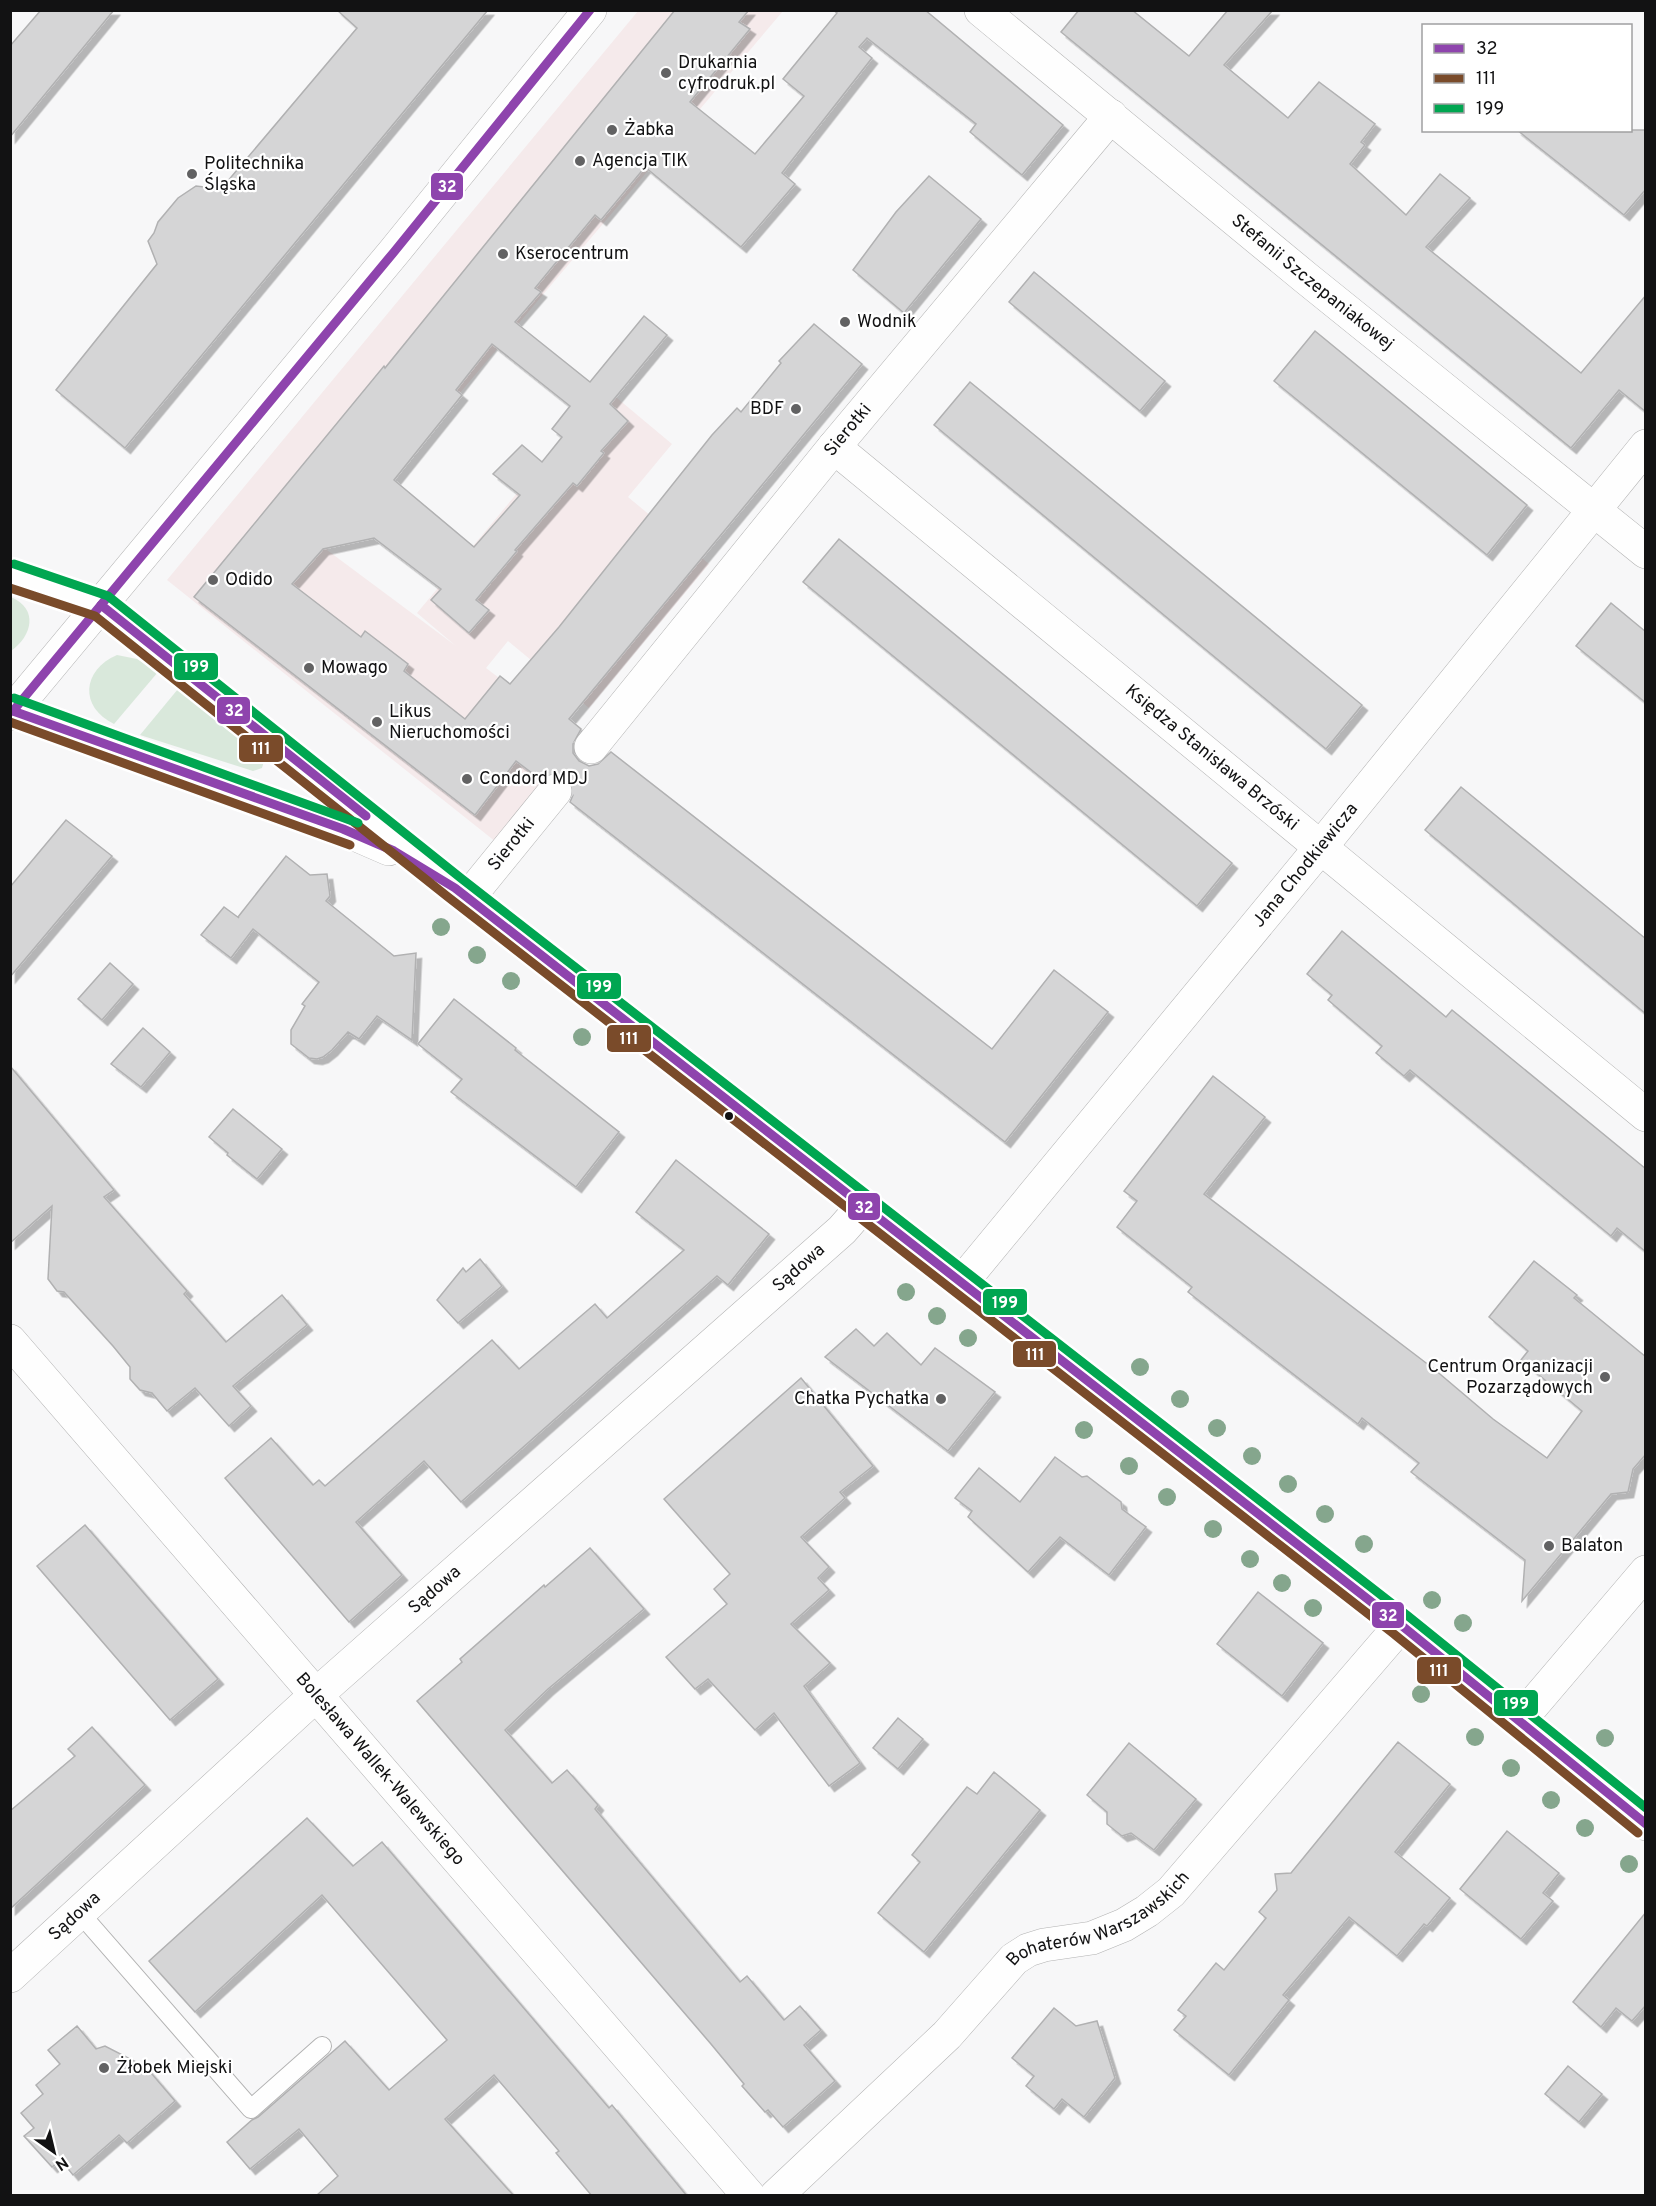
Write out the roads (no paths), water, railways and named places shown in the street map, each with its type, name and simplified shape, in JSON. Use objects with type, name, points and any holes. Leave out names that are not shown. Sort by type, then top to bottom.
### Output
[{"type":"street","points":[[462,893],[394,851],[344,829],[11,711],[394,252],[590,10]]},
{"type":"street","name":"Stefanii Szczepaniakowej","points":[[981,10],[1306,278],[1646,552]]},
{"type":"street","name":"Sierotki","points":[[591,747],[834,447],[1111,116]]},
{"type":"street","name":"Jana Chodkiewicza","points":[[962,1282],[1320,848],[1646,446]]},
{"type":"street","name":"Księdza Stanisława Brzóski","points":[[834,447],[1646,1114]]},
{"type":"street","points":[[10,575],[101,605],[462,893],[1401,1624],[1646,1824]]},
{"type":"street","name":"Sierotki","points":[[462,893],[555,790]]},
{"type":"street","name":"Sądowa","points":[[10,1976],[316,1695],[842,1230],[863,1206]]},
{"type":"street","name":"Bolesława Wallek-Walewskiego","points":[[10,1341],[749,2196]]},
{"type":"street","points":[[1519,1721],[1646,1572]]},
{"type":"street","name":"Bohaterów Warszawskich","points":[[776,2196],[947,2035],[1014,1959],[1028,1950],[1044,1945],[1092,1938],[1124,1925],[1171,1892],[1401,1624]]},
{"type":"lane","points":[[79,1912],[251,2109],[322,2046]]},
{"type":"tunnel","points":[[555,791],[591,747]]},
{"type":"place","name":"Drukarnia cyfrodruk.pl","points":[[666,73]]},
{"type":"place","name":"Żabka","points":[[612,130]]},
{"type":"place","name":"Agencja TIK","points":[[580,161]]},
{"type":"place","name":"Politechnika Śląska","points":[[192,174]]},
{"type":"place","name":"Kserocentrum","points":[[503,254]]},
{"type":"place","name":"Wodnik","points":[[845,322]]},
{"type":"place","name":"BDF","points":[[796,409]]},
{"type":"place","name":"Odido","points":[[213,580]]},
{"type":"place","name":"Mowago","points":[[309,668]]},
{"type":"place","name":"Likus Nieruchomości","points":[[377,722]]},
{"type":"place","name":"Condord MDJ","points":[[467,779]]},
{"type":"place","name":"Centrum Organizacji Pozarządowych","points":[[1605,1377]]},
{"type":"place","name":"Chatka Pychatka","points":[[941,1399]]},
{"type":"place","name":"Balaton","points":[[1549,1546]]},
{"type":"place","name":"Żłobek Miejski","points":[[104,2068]]}]
